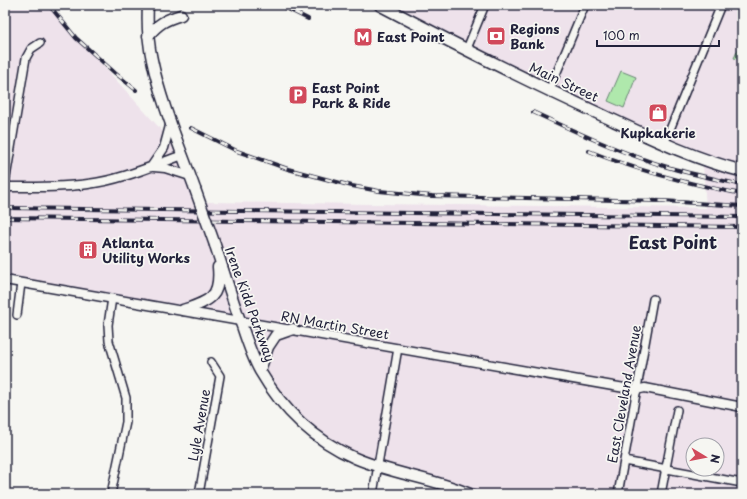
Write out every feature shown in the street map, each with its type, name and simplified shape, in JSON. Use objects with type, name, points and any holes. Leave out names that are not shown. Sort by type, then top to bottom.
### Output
[{"type":"main road","name":"Irene Kidd Parkway","points":[[148,5],[148,36],[155,71],[171,121],[251,351],[260,370],[275,394],[290,412],[310,431],[330,445],[349,455],[378,467],[452,487],[470,494]]},
{"type":"main road","name":"Main Street","points":[[380,5],[466,51],[664,144],[701,159],[742,171]]},
{"type":"main road","points":[[148,36],[158,25],[166,20],[181,15]]},
{"type":"main road","points":[[183,310],[204,303],[216,291],[219,280],[216,249]]},
{"type":"main road","points":[[260,370],[271,341],[276,335],[293,329]]},
{"type":"street","points":[[466,51],[486,5]]},
{"type":"street","points":[[549,91],[585,5]]},
{"type":"street","points":[[664,144],[721,5]]},
{"type":"street","points":[[5,184],[26,58],[30,49],[40,43]]},
{"type":"street","points":[[151,167],[164,148],[171,121]]},
{"type":"street","points":[[5,187],[62,187],[90,184],[109,180],[151,167],[183,155]]},
{"type":"street","points":[[151,167],[165,168],[190,176]]},
{"type":"street","name":"RN Martin Street","points":[[5,280],[636,390],[645,388],[742,407]]},
{"type":"street","points":[[17,316],[21,283]]},
{"type":"street","points":[[112,298],[108,325],[109,341],[126,398],[127,413],[112,494]]},
{"type":"street","name":"East Cleveland Avenue","points":[[618,494],[652,299]]},
{"type":"street","points":[[373,494],[398,348]]},
{"type":"street","name":"Lyle Avenue","points":[[199,494],[220,376],[211,362]]},
{"type":"street","points":[[661,494],[677,410]]},
{"type":"street","points":[[624,461],[742,483]]},
{"type":"shaded area","points":[[5,5],[48,5],[185,156],[204,202],[706,208],[703,165],[376,5],[742,5],[742,494],[470,494],[380,466],[320,439],[269,387],[243,318],[5,280]]},
{"type":"green space","points":[[742,41],[742,60],[734,58]]},
{"type":"green space","points":[[621,71],[636,77],[624,108],[608,101]]},
{"type":"railway","points":[[49,5],[76,38],[136,90]]},
{"type":"railway","points":[[280,5],[308,19]]},
{"type":"railway","points":[[533,112],[598,141],[664,166],[742,185]]},
{"type":"railway","points":[[191,128],[237,151],[288,169],[352,186],[379,191],[432,196],[663,201],[742,206]]},
{"type":"railway","points":[[589,151],[626,165],[664,176],[742,194]]},
{"type":"railway","points":[[5,208],[742,217]]},
{"type":"railway","points":[[5,218],[742,227]]},
{"type":"place","name":"Regions Bank","points":[[496,36]]},
{"type":"place","name":"East Point","points":[[363,37]]},
{"type":"place","name":"East Point Park & Ride","points":[[298,95]]},
{"type":"place","name":"Kupkakerie","points":[[658,113]]},
{"type":"place","name":"Atlanta Utility Works","points":[[88,250]]},
{"type":"district","name":"East Point","points":[[673,243]]}]
